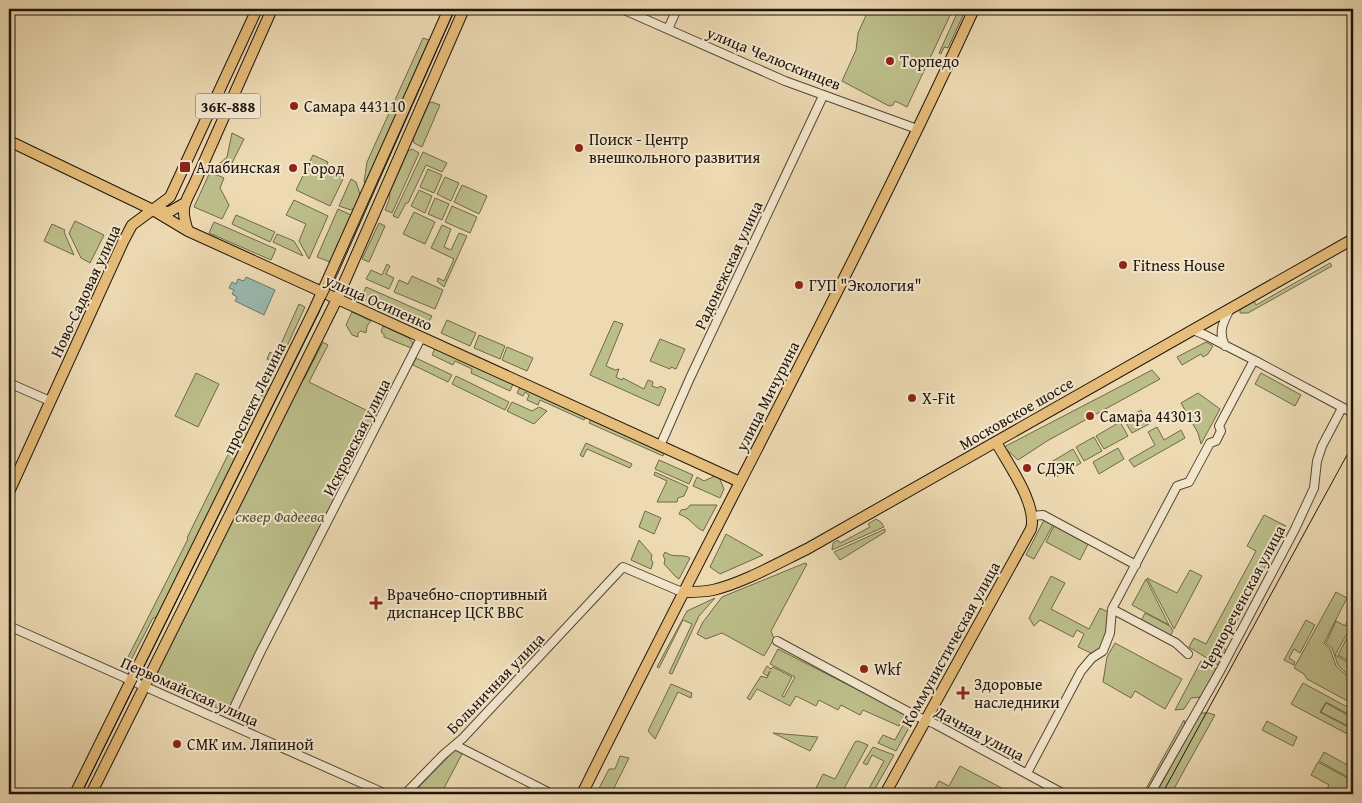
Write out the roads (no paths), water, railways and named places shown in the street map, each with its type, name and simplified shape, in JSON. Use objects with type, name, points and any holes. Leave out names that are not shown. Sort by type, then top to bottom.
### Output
[{"type":"main road","name":"Ново-Садовая улица","points":[[10,487],[132,225],[170,197],[257,9]]},
{"type":"main road","name":"36К-888","points":[[153,210],[169,212],[184,203],[272,9]]},
{"type":"main road","name":"проспект Ленина","points":[[75,794],[322,292],[448,9]]},
{"type":"main road","name":"проспект Ленина","points":[[91,794],[337,299],[464,9]]},
{"type":"main road","name":"улица Мичурина","points":[[582,794],[918,129],[974,9]]},
{"type":"main road","name":"улица Осипенко","points":[[10,144],[153,210],[188,231],[740,482]]},
{"type":"main road","points":[[184,203],[183,214],[188,231]]},
{"type":"main road","name":"Московское шоссе","points":[[685,592],[713,590],[785,560],[828,538],[1353,238]]},
{"type":"main road","points":[[996,442],[1035,513]]},
{"type":"main road","name":"Коммунистическая улица","points":[[885,794],[1031,529],[1035,513]]},
{"type":"street","name":"улица Челюскинцев","points":[[622,9],[778,78],[823,96],[918,129]]},
{"type":"street","points":[[668,29],[677,9]]},
{"type":"street","name":"Радонежская улица","points":[[660,446],[823,96]]},
{"type":"street","points":[[1225,346],[1222,329],[1223,322],[1230,309]]},
{"type":"street","points":[[1193,330],[1353,413]]},
{"type":"street","name":"Искровская улица","points":[[233,710],[421,338]]},
{"type":"street","points":[[1027,773],[1080,671],[1092,658],[1102,651],[1110,633],[1112,610],[1177,486],[1189,482],[1210,443],[1216,440],[1221,431],[1219,426],[1254,360]]},
{"type":"street","points":[[9,383],[50,402]]},
{"type":"street","name":"Чернореченская улица","points":[[1150,794],[1226,660],[1295,529],[1314,488],[1317,461],[1322,446],[1342,408]]},
{"type":"street","points":[[1035,513],[1136,565]]},
{"type":"street","name":"Больничная улица","points":[[405,794],[455,745],[623,567],[685,592]]},
{"type":"street","points":[[1112,610],[1176,643],[1188,654]]},
{"type":"street","name":"Первомайская улица","points":[[9,626],[386,794]]},
{"type":"street","name":"Дачная улица","points":[[777,641],[1064,794]]},
{"type":"street","points":[[455,745],[552,794]]},
{"type":"water","points":[[246,277],[275,290],[264,315],[235,301],[237,297],[232,294],[234,290],[229,288],[232,282],[236,284],[238,279],[244,281]]},
{"type":"tram line","points":[[81,794],[338,273],[455,9]]},
{"type":"tram line","points":[[1162,794],[1347,455],[1353,450]]},
{"type":"place","name":"Торпедо","points":[[890,61]]},
{"type":"place","name":"Самара 443110","points":[[294,106]]},
{"type":"place","name":"Поиск - Центр внешкольного развития","points":[[579,148]]},
{"type":"place","name":"Алабинская","points":[[185,167]]},
{"type":"place","name":"Город","points":[[293,168]]},
{"type":"place","name":"Fitness House","points":[[1123,265]]},
{"type":"place","name":"ГУП \"Экология\"","points":[[799,285]]},
{"type":"place","name":"X-Fit","points":[[912,398]]},
{"type":"place","name":"Самара 443013","points":[[1090,416]]},
{"type":"place","name":"СДЭК","points":[[1027,468]]},
{"type":"place","name":"Врачебно-спортивный диспансер ЦСК ВВС","points":[[376,603]]},
{"type":"place","name":"Wkf","points":[[864,669]]},
{"type":"place","name":"Здоровые наследники","points":[[963,693]]},
{"type":"place","name":"СМК им. Ляпиной","points":[[177,744]]},
{"type":"park label","name":"сквер Фадеева","points":[[280,516]]}]
